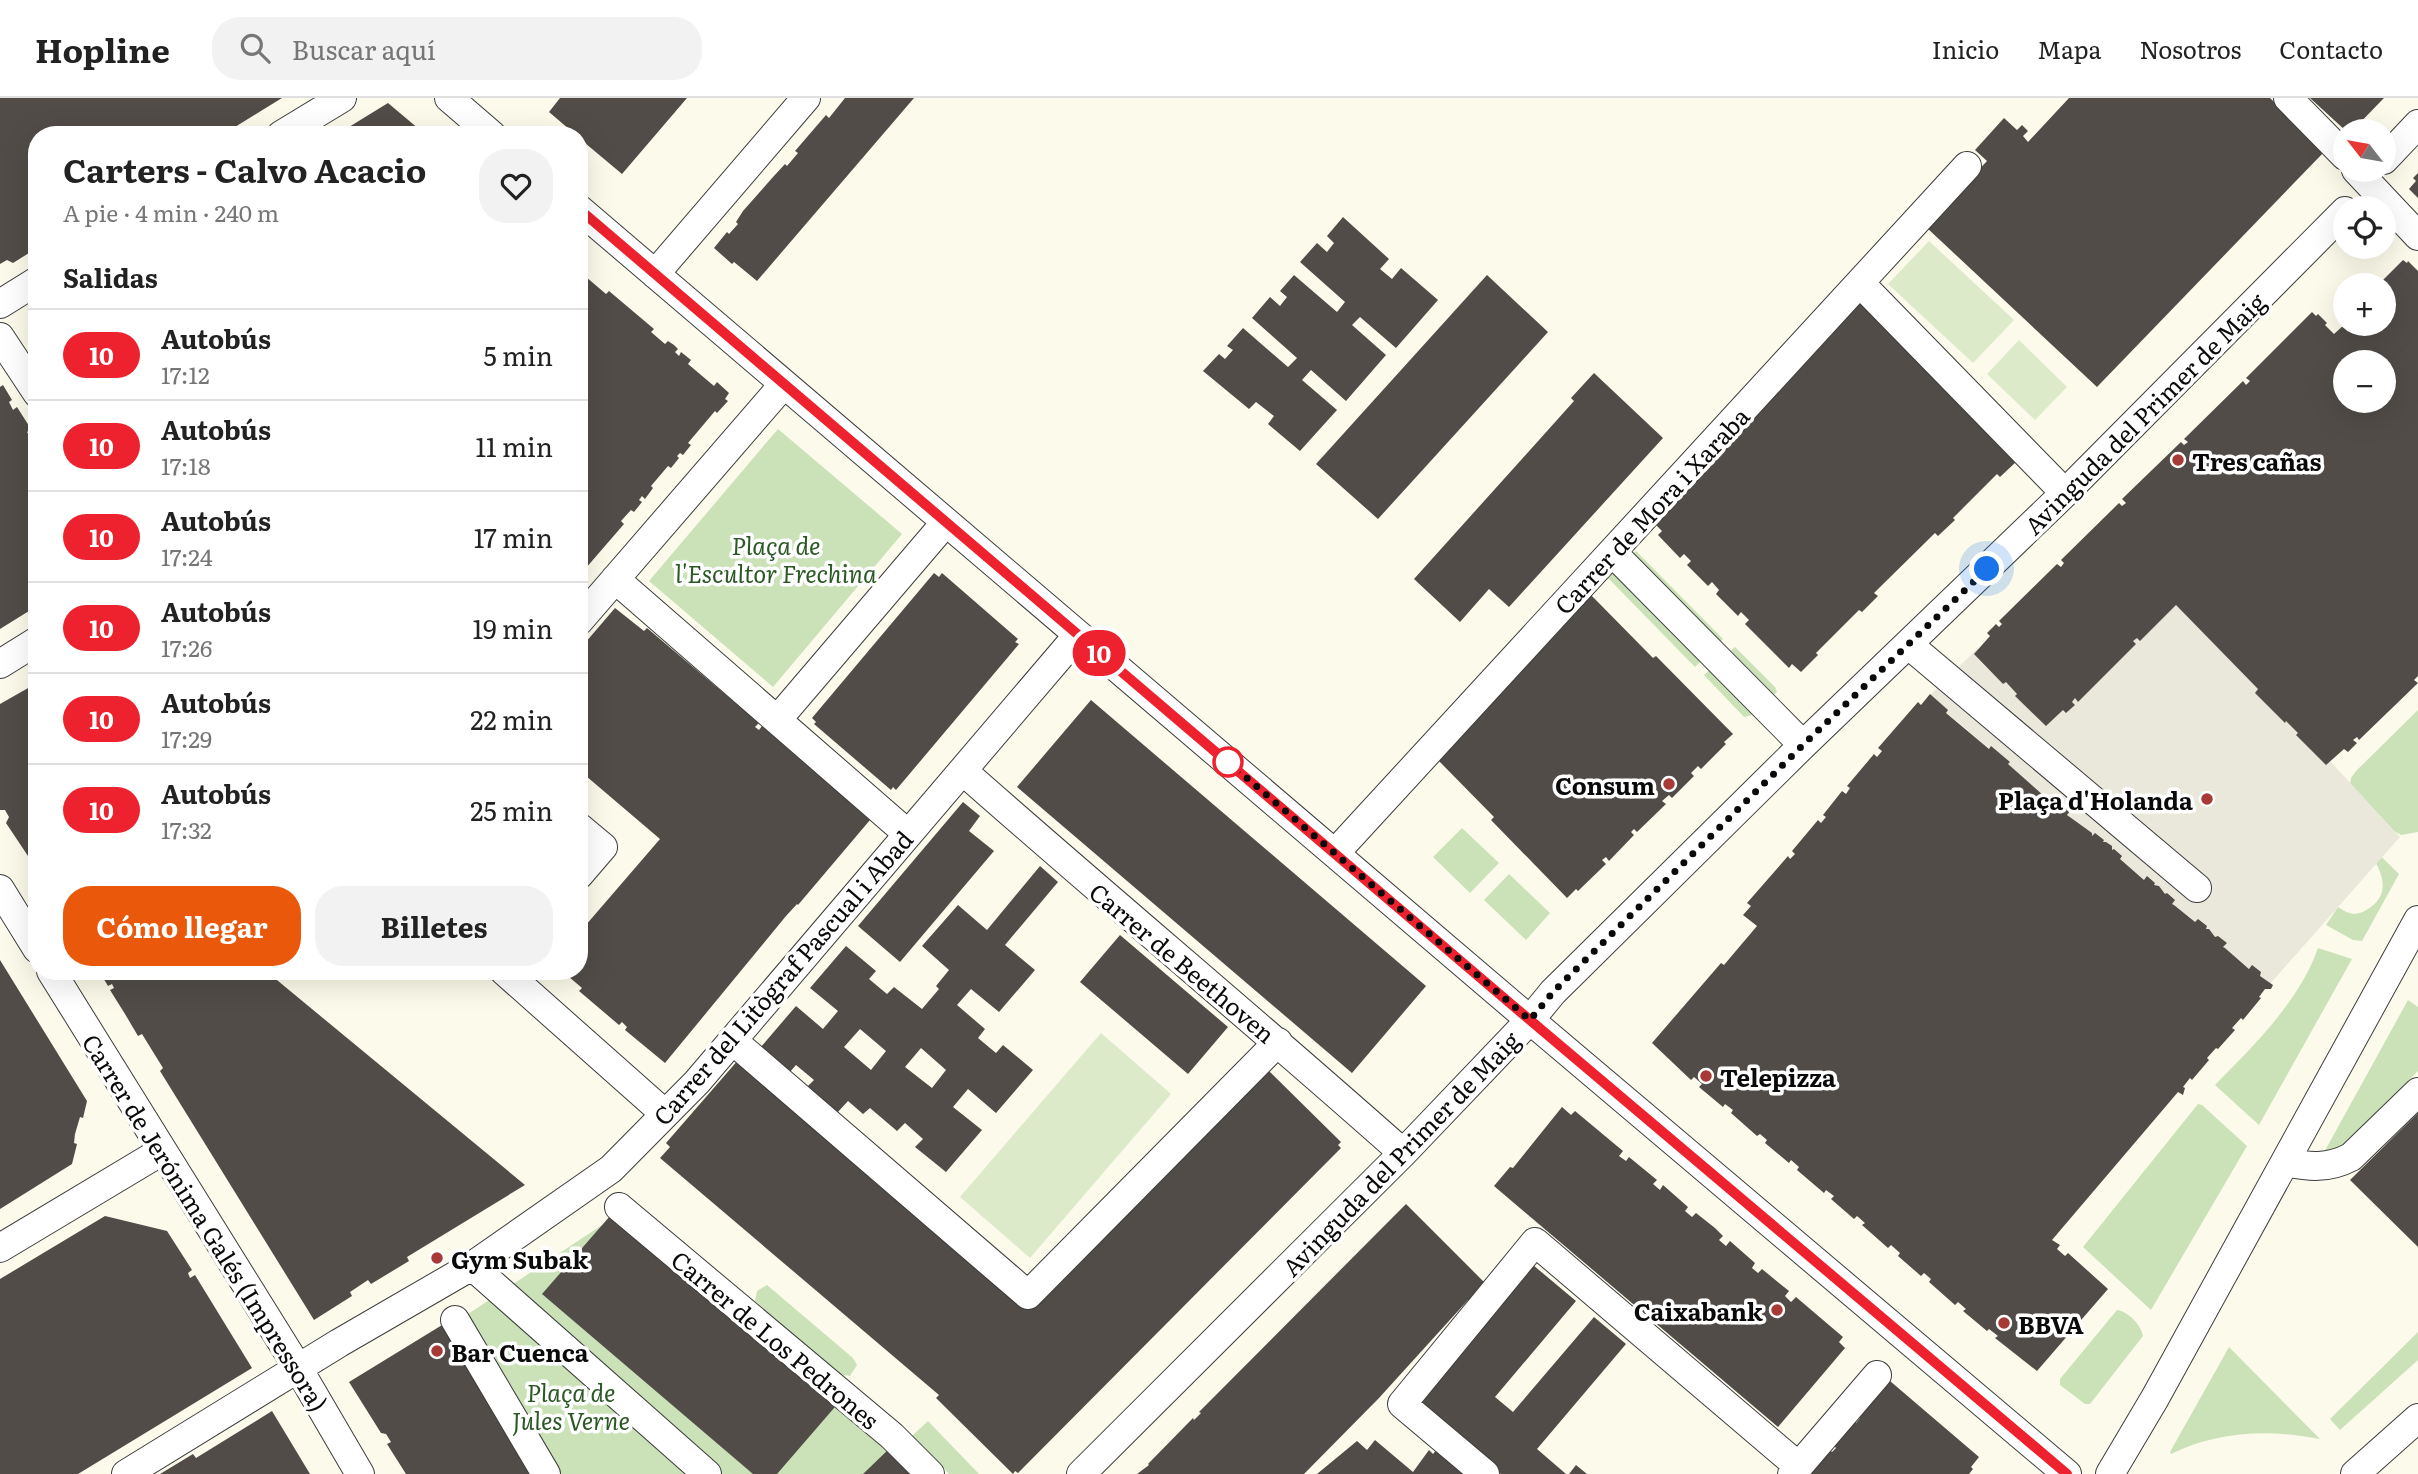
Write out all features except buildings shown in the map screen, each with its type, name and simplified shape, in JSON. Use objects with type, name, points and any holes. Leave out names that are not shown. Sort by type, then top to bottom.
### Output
[{"type":"street","points":[[296,126],[342,98]]},
{"type":"street","points":[[449,98],[482,126]]},
{"type":"street","points":[[655,274],[806,98]]},
{"type":"street","points":[[2288,98],[2333,144]]},
{"type":"street","name":"Avinguda del Primer de Maig","points":[[2396,145],[2418,124]]},
{"type":"street","name":"Carrer de Mora i Xaraba","points":[[1335,853],[1967,166]]},
{"type":"street","points":[[2379,182],[2418,236]]},
{"type":"street","points":[[588,217],[2067,1474]]},
{"type":"street","name":"Avinguda del Primer de Maig","points":[[1081,1474],[1403,1153],[1530,1020],[1553,992],[1803,745],[2065,493],[2333,223]]},
{"type":"street","points":[[1860,282],[2065,493]]},
{"type":"street","points":[[0,337],[28,379]]},
{"type":"street","points":[[588,610],[784,384]]},
{"type":"street","points":[[778,720],[946,522]]},
{"type":"street","points":[[1612,552],[1803,745]]},
{"type":"street","points":[[615,579],[908,834]]},
{"type":"street","name":"Carrer del Litògraf Pascual i Abad","points":[[126,1474],[298,1368],[472,1266],[611,1169],[697,1082],[1078,635]]},
{"type":"street","points":[[1909,645],[2197,888]]},
{"type":"street","points":[[0,664],[28,646]]},
{"type":"street","name":"Carrer de Beethoven","points":[[963,771],[1403,1153]]},
{"type":"street","points":[[588,834],[603,847],[588,864]]},
{"type":"street","points":[[0,889],[28,934]]},
{"type":"street","points":[[2110,1474],[2155,1398],[2418,920]]},
{"type":"street","name":"Carrer de Jerónima Galés (Impressora)","points":[[57,980],[298,1368],[360,1474]]},
{"type":"street","points":[[514,980],[664,1114]]},
{"type":"street","points":[[732,1040],[1028,1295],[1278,1042]]},
{"type":"street","points":[[2285,1162],[2318,1167],[2340,1163],[2351,1157],[2418,1092]]},
{"type":"street","points":[[0,1248],[162,1151]]},
{"type":"street","name":"Carrer de Los Pedrones","points":[[620,1207],[892,1436],[930,1474]]},
{"type":"street","points":[[1485,1474],[1402,1404],[1535,1242],[1795,1470],[1877,1375]]},
{"type":"street","points":[[472,1266],[707,1474]]},
{"type":"street","points":[[454,1320],[547,1474]]},
{"type":"street","points":[[2355,1474],[2418,1418]]},
{"type":"green space","points":[[1929,241],[2014,320],[1973,363],[1888,284]]},
{"type":"green space","points":[[2019,340],[2067,387],[2035,420],[1987,374]]},
{"type":"green space","name":"Plaça de l'Escultor Frechina","points":[[778,429],[902,534],[773,687],[649,581]]},
{"type":"green space","points":[[1636,551],[1723,639],[1695,667],[1608,578]]},
{"type":"green space","points":[[1735,647],[1777,692],[1752,715],[1744,717],[1704,675]]},
{"type":"green space","points":[[2418,710],[2418,832],[2401,835],[2350,785],[2356,771]]},
{"type":"green space","points":[[2337,813],[2399,874],[2362,941],[2353,940],[2326,925],[2338,907],[2352,914],[2368,909],[2379,899],[2383,887],[2375,861]]},
{"type":"green space","points":[[1462,828],[1499,863],[1470,893],[1433,857]]},
{"type":"green space","points":[[1509,874],[1550,913],[1526,940],[1484,900]]},
{"type":"green space","points":[[2318,948],[2352,959],[2259,1125],[2215,1085],[2287,1005],[2310,968]]},
{"type":"green space","points":[[2408,1000],[2418,1007],[2418,1071],[2367,1123],[2364,1135],[2322,1156]]},
{"type":"green space","points":[[1101,1033],[1171,1094],[1030,1258],[960,1197]]},
{"type":"green space","points":[[2198,1104],[2247,1146],[2151,1310],[2083,1247]]},
{"type":"green space","name":"Plaça de Jules Verne","points":[[617,1215],[760,1474],[532,1474],[444,1330]]},
{"type":"green space","points":[[767,1285],[853,1358],[857,1365],[850,1376],[839,1374],[755,1301],[757,1291]]},
{"type":"green space","points":[[2117,1310],[2134,1320],[2143,1336],[2090,1404],[2085,1404],[2060,1385],[2060,1379]]},
{"type":"green space","points":[[2418,1332],[2418,1360],[2340,1430],[2330,1419]]},
{"type":"green space","points":[[2229,1347],[2320,1439],[2282,1434],[2244,1434],[2207,1441],[2171,1454]]},
{"type":"green space","points":[[834,1400],[893,1450],[869,1474],[771,1474]]},
{"type":"green space","points":[[928,1421],[979,1474],[949,1474],[912,1436]]},
{"type":"shaded area","name":"Plaça d'Holanda","points":[[2173,602],[2330,761],[2400,837],[2269,985],[1928,697],[1977,649],[2049,723]]},
{"type":"bus line","name":"10","points":[[588,217],[2067,1474]]},
{"type":"place","name":"Tres cañas","points":[[2178,460]]},
{"type":"place","name":"Consum","points":[[1669,784]]},
{"type":"place","name":"Plaça d'Holanda","points":[[2207,799]]},
{"type":"place","name":"Telepizza","points":[[1706,1076]]},
{"type":"place","name":"Gym Subak","points":[[437,1258]]},
{"type":"place","name":"Caixabank","points":[[1777,1310]]},
{"type":"place","name":"BBVA","points":[[2004,1323]]},
{"type":"place","name":"Bar Cuenca","points":[[437,1351]]},
{"type":"route","points":[[1228,762],[1530,1020],[1553,992],[1803,745],[1987,569]]}]
